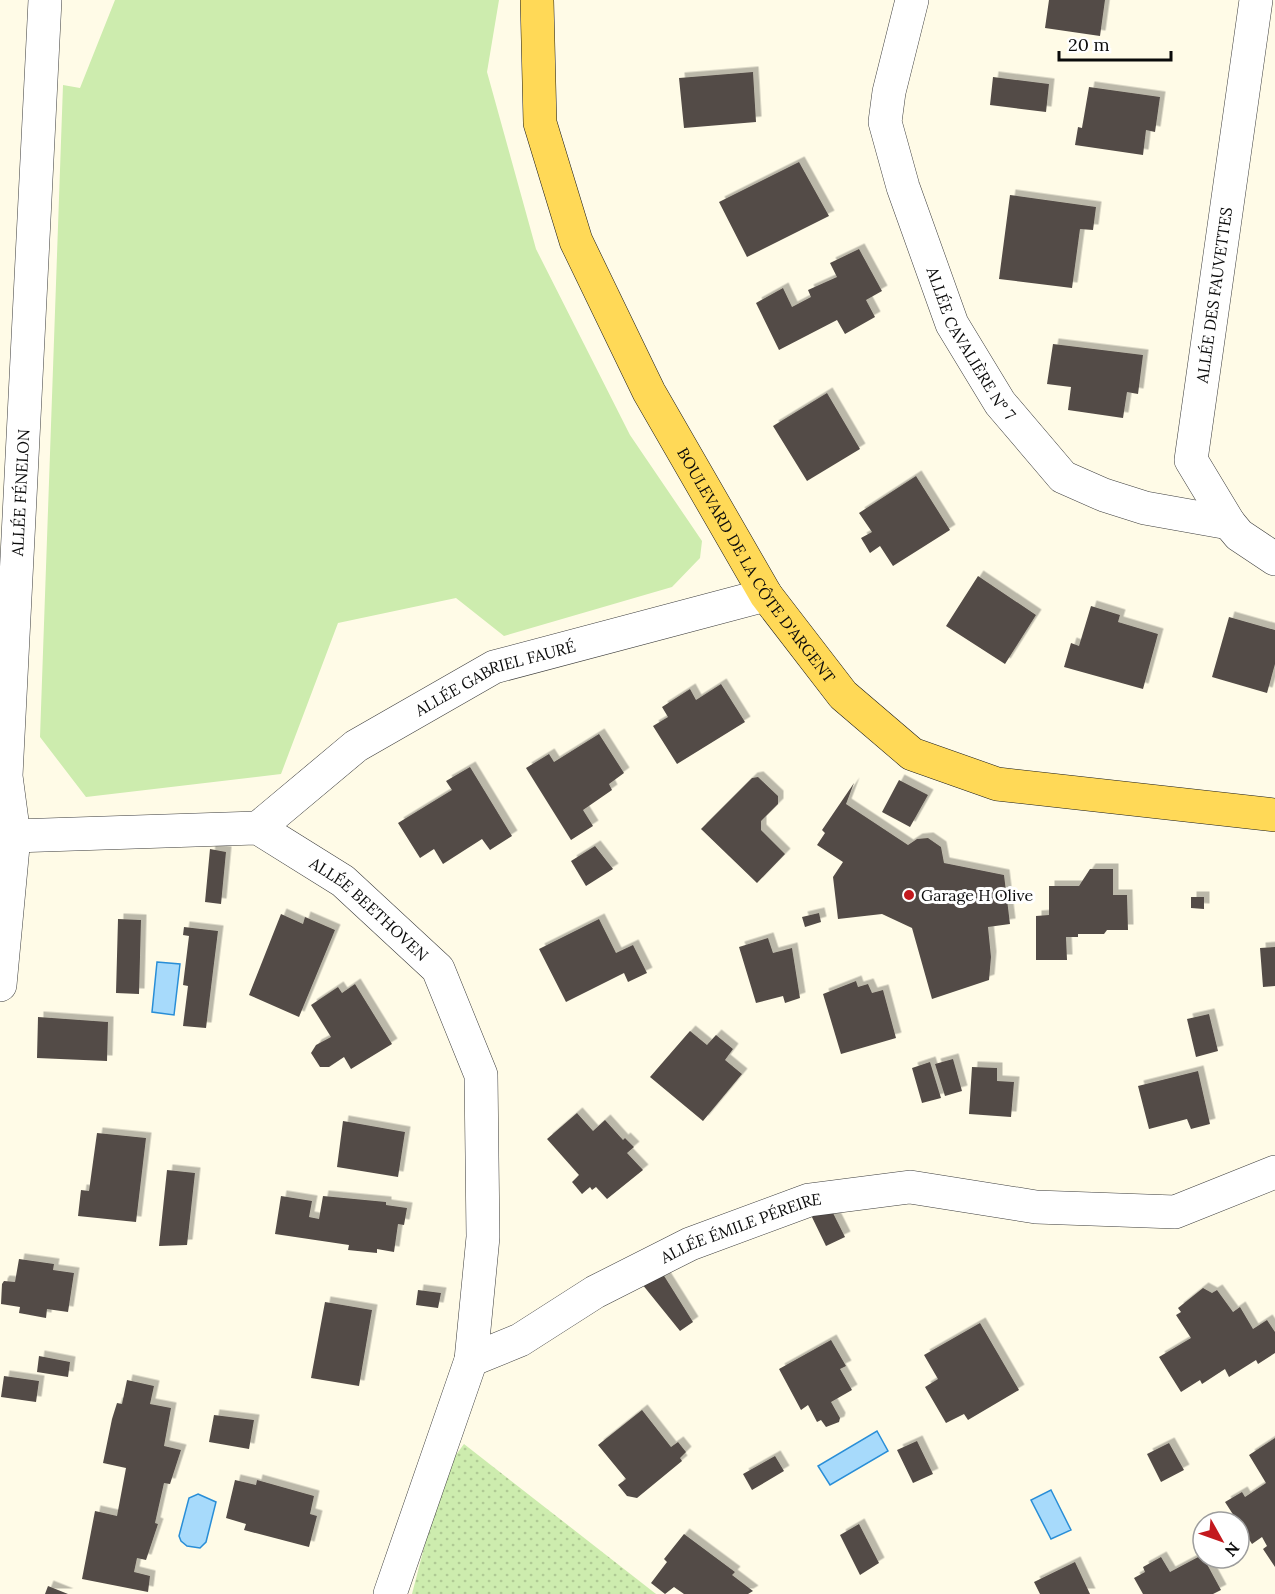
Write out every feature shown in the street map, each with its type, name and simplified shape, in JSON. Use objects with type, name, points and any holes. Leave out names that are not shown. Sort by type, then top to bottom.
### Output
[{"type":"main road","name":"BOULEVARD DE LA CÔTE D'ARGENT","points":[[537,0],[540,123],[576,241],[649,392],[766,595],[843,695],[912,754],[997,784],[1275,815]]},
{"type":"street","name":"ALLÉE FÉNELON","points":[[0,985],[14,836],[6,776],[45,0]]},
{"type":"street","name":"ALLÉE DES FAUVETTES","points":[[1256,0],[1191,460],[1229,523],[1239,535],[1275,559]]},
{"type":"street","name":"ALLÉE CAVALIÈRE N° 7","points":[[908,14],[889,92],[885,122],[903,187],[951,324],[1000,403],[1063,477],[1104,495],[1145,508],[1229,523]]},
{"type":"street","name":"ALLÉE GABRIEL FAURÉ","points":[[258,828],[356,746],[494,667],[766,595]]},
{"type":"street","points":[[14,836],[258,828]]},
{"type":"street","name":"ALLÉE BEETHOVEN","points":[[258,828],[343,881],[438,969],[481,1075],[483,1237],[471,1360]]},
{"type":"street","name":"ALLÉE ÉMILE PÉREIRE","points":[[471,1360],[520,1340],[595,1292],[690,1244],[809,1200],[910,1187],[1036,1207],[1175,1212],[1275,1172]]},
{"type":"street","points":[[390,1594],[471,1360]]},
{"type":"green space","points":[[115,0],[499,0],[487,72],[536,249],[630,435],[702,541],[700,558],[672,587],[504,636],[456,598],[338,623],[281,774],[86,797],[40,737],[63,85],[80,88]]},
{"type":"green space","points":[[464,1444],[656,1594],[412,1594],[444,1471]]},
{"type":"water","points":[[157,962],[180,964],[174,1015],[152,1012]]},
{"type":"water","points":[[877,1431],[888,1451],[830,1485],[818,1466]]},
{"type":"water","points":[[1051,1490],[1071,1530],[1051,1539],[1031,1500]]},
{"type":"water","points":[[198,1494],[216,1502],[206,1542],[200,1548],[187,1546],[179,1536],[189,1498]]},
{"type":"building","points":[[1049,0],[1105,0],[1100,36],[1045,28]]},
{"type":"building","points":[[753,72],[756,122],[684,128],[679,78]]},
{"type":"building","points":[[993,77],[1049,84],[1046,112],[990,105]]},
{"type":"building","points":[[1089,87],[1160,97],[1155,132],[1146,130],[1143,155],[1075,145],[1078,127],[1082,128]]},
{"type":"building","points":[[799,162],[829,216],[747,257],[719,202]]},
{"type":"building","points":[[1010,195],[1096,207],[1093,230],[1080,229],[1072,288],[999,279]]},
{"type":"building","points":[[859,249],[882,291],[866,300],[875,317],[845,334],[837,320],[779,350],[756,303],[783,288],[792,307],[811,297],[808,290],[837,277],[830,263]]},
{"type":"building","points":[[1053,344],[1143,355],[1138,394],[1127,392],[1123,418],[1068,410],[1071,387],[1047,384]]},
{"type":"building","points":[[827,393],[860,449],[807,481],[773,426]]},
{"type":"building","points":[[916,476],[950,530],[893,566],[880,546],[870,553],[861,538],[872,532],[859,513]]},
{"type":"building","points":[[978,576],[1036,615],[1005,664],[946,626]]},
{"type":"building","points":[[1091,606],[1120,615],[1118,622],[1158,634],[1143,689],[1064,667],[1071,643],[1079,646]]},
{"type":"building","points":[[1229,617],[1275,630],[1275,664],[1267,693],[1212,677]]},
{"type":"building","points":[[721,684],[745,722],[677,764],[653,726],[668,717],[662,707],[690,689],[696,700]]},
{"type":"building","points":[[599,734],[624,773],[609,784],[612,790],[583,810],[593,826],[571,840],[526,768],[549,754],[554,762]]},
{"type":"building","points":[[470,767],[512,836],[490,850],[482,839],[443,864],[434,849],[420,858],[398,823],[452,790],[446,781]]},
{"type":"building","points":[[758,777],[778,796],[778,804],[761,821],[761,830],[785,854],[757,883],[701,829],[752,778]]},
{"type":"building","points":[[899,780],[928,795],[910,827],[882,812]]},
{"type":"building","name":"Garage H Olive","points":[[854,783],[846,804],[908,845],[917,839],[928,838],[941,847],[944,863],[1004,875],[1010,924],[988,927],[991,957],[989,980],[932,999],[912,928],[882,914],[838,919],[833,877],[843,862],[817,845],[825,833],[822,830]]},
{"type":"building","points":[[595,846],[613,869],[586,886],[571,861]]},
{"type":"building","points":[[210,849],[226,852],[221,904],[205,902]]},
{"type":"building","points":[[1090,869],[1113,869],[1113,895],[1127,895],[1128,930],[1107,930],[1104,934],[1078,934],[1078,937],[1066,937],[1067,960],[1036,960],[1036,916],[1049,915],[1049,886],[1079,886]]},
{"type":"building","points":[[1191,897],[1204,897],[1204,909],[1191,908]]},
{"type":"building","points":[[819,913],[821,922],[805,927],[802,917]]},
{"type":"building","points":[[281,914],[303,924],[305,917],[335,930],[299,1017],[249,995]]},
{"type":"building","points":[[118,919],[141,920],[139,994],[116,993]]},
{"type":"building","points":[[599,919],[616,953],[633,945],[647,973],[628,982],[624,973],[566,1002],[539,949]]},
{"type":"building","points":[[184,927],[218,931],[206,1028],[183,1026],[188,986],[183,985],[189,936],[183,935]]},
{"type":"building","points":[[768,938],[773,953],[792,948],[800,998],[785,1003],[783,996],[756,1003],[739,947]]},
{"type":"building","points":[[1275,947],[1275,986],[1263,987],[1260,948]]},
{"type":"building","points":[[856,981],[858,987],[868,984],[872,993],[883,990],[896,1038],[841,1054],[823,994]]},
{"type":"building","points":[[355,984],[392,1044],[351,1069],[344,1057],[329,1067],[320,1067],[311,1053],[316,1045],[331,1037],[311,1005],[338,987],[342,993]]},
{"type":"building","points":[[1209,1014],[1218,1051],[1196,1057],[1187,1019]]},
{"type":"building","points":[[38,1017],[108,1022],[107,1061],[37,1058]]},
{"type":"building","points":[[690,1031],[707,1045],[716,1035],[733,1049],[725,1060],[742,1074],[703,1121],[650,1077]]},
{"type":"building","points":[[953,1059],[962,1091],[945,1096],[935,1064]]},
{"type":"building","points":[[930,1062],[941,1098],[922,1103],[912,1068]]},
{"type":"building","points":[[972,1067],[997,1068],[997,1081],[1014,1082],[1011,1117],[969,1114]]},
{"type":"building","points":[[1198,1071],[1210,1124],[1191,1129],[1187,1119],[1149,1129],[1138,1086]]},
{"type":"building","points":[[577,1113],[593,1131],[605,1120],[623,1140],[625,1138],[634,1147],[627,1153],[643,1170],[607,1199],[596,1187],[592,1190],[590,1187],[582,1194],[572,1182],[579,1175],[547,1139]]},
{"type":"building","points":[[343,1121],[405,1132],[398,1177],[337,1167]]},
{"type":"building","points":[[97,1133],[146,1138],[136,1222],[78,1216],[81,1190],[89,1191]]},
{"type":"building","points":[[167,1170],[195,1173],[187,1245],[159,1246]]},
{"type":"building","points":[[281,1196],[312,1201],[309,1217],[319,1219],[323,1196],[386,1202],[386,1205],[407,1208],[404,1225],[398,1224],[394,1252],[377,1249],[377,1253],[348,1250],[349,1245],[275,1234]]},
{"type":"building","points":[[829,1205],[845,1237],[826,1246],[809,1211]]},
{"type":"building","points":[[19,1259],[54,1264],[53,1270],[74,1273],[68,1312],[47,1309],[46,1318],[19,1313],[20,1307],[1,1304],[2,1284],[4,1281],[15,1282]]},
{"type":"building","points":[[661,1271],[693,1322],[680,1331],[642,1284]]},
{"type":"building","points":[[1203,1288],[1212,1293],[1217,1290],[1233,1312],[1240,1307],[1253,1329],[1267,1320],[1275,1332],[1275,1353],[1258,1364],[1256,1360],[1229,1377],[1225,1369],[1202,1384],[1200,1380],[1181,1392],[1159,1357],[1191,1338],[1176,1315],[1181,1312],[1178,1308]]},
{"type":"building","points":[[418,1290],[441,1293],[438,1308],[416,1305]]},
{"type":"building","points":[[325,1302],[372,1310],[359,1386],[311,1378]]},
{"type":"building","points":[[980,1323],[1019,1390],[968,1420],[964,1414],[946,1423],[925,1387],[938,1379],[924,1355]]},
{"type":"building","points":[[831,1340],[846,1366],[840,1369],[852,1390],[831,1402],[840,1418],[839,1422],[826,1427],[821,1420],[817,1422],[808,1405],[801,1410],[779,1369]]},
{"type":"building","points":[[39,1356],[70,1362],[68,1377],[37,1372]]},
{"type":"building","points":[[4,1376],[39,1381],[36,1402],[1,1397]]},
{"type":"building","points":[[127,1380],[154,1386],[150,1404],[171,1408],[164,1446],[181,1450],[170,1484],[164,1483],[155,1523],[158,1524],[146,1560],[137,1558],[134,1572],[150,1576],[148,1592],[82,1579],[95,1511],[117,1516],[126,1468],[103,1463],[112,1419],[117,1403],[122,1404]]},
{"type":"building","points":[[642,1410],[671,1447],[678,1442],[686,1452],[680,1458],[682,1461],[637,1498],[627,1496],[618,1485],[626,1479],[598,1445]]},
{"type":"building","points":[[214,1415],[254,1420],[249,1449],[209,1442]]},
{"type":"building","points":[[1275,1438],[1275,1567],[1263,1549],[1267,1546],[1262,1537],[1252,1544],[1251,1542],[1251,1510],[1230,1510],[1225,1502],[1242,1492],[1245,1497],[1266,1483],[1249,1455]]},
{"type":"building","points":[[917,1441],[933,1474],[913,1483],[897,1450]]},
{"type":"building","points":[[1169,1443],[1184,1470],[1161,1482],[1147,1454]]},
{"type":"building","points":[[775,1456],[784,1471],[752,1490],[743,1474]]},
{"type":"building","points":[[235,1480],[256,1485],[257,1480],[314,1496],[310,1514],[317,1516],[309,1547],[244,1530],[246,1524],[226,1518]]},
{"type":"building","points":[[859,1524],[879,1563],[860,1575],[840,1535]]},
{"type":"building","points":[[684,1534],[735,1572],[732,1575],[753,1591],[748,1594],[684,1594],[674,1587],[665,1594],[651,1583],[667,1562],[664,1559]]},
{"type":"building","points":[[1161,1557],[1170,1572],[1191,1561],[1191,1570],[1210,1570],[1221,1590],[1213,1594],[1143,1594],[1134,1578],[1145,1572],[1143,1567]]},
{"type":"building","points":[[1075,1562],[1090,1594],[1040,1594],[1034,1582]]},
{"type":"building","points":[[48,1586],[68,1594],[45,1594]]},
{"type":"place","name":"Garage H Olive","points":[[909,895]]}]
